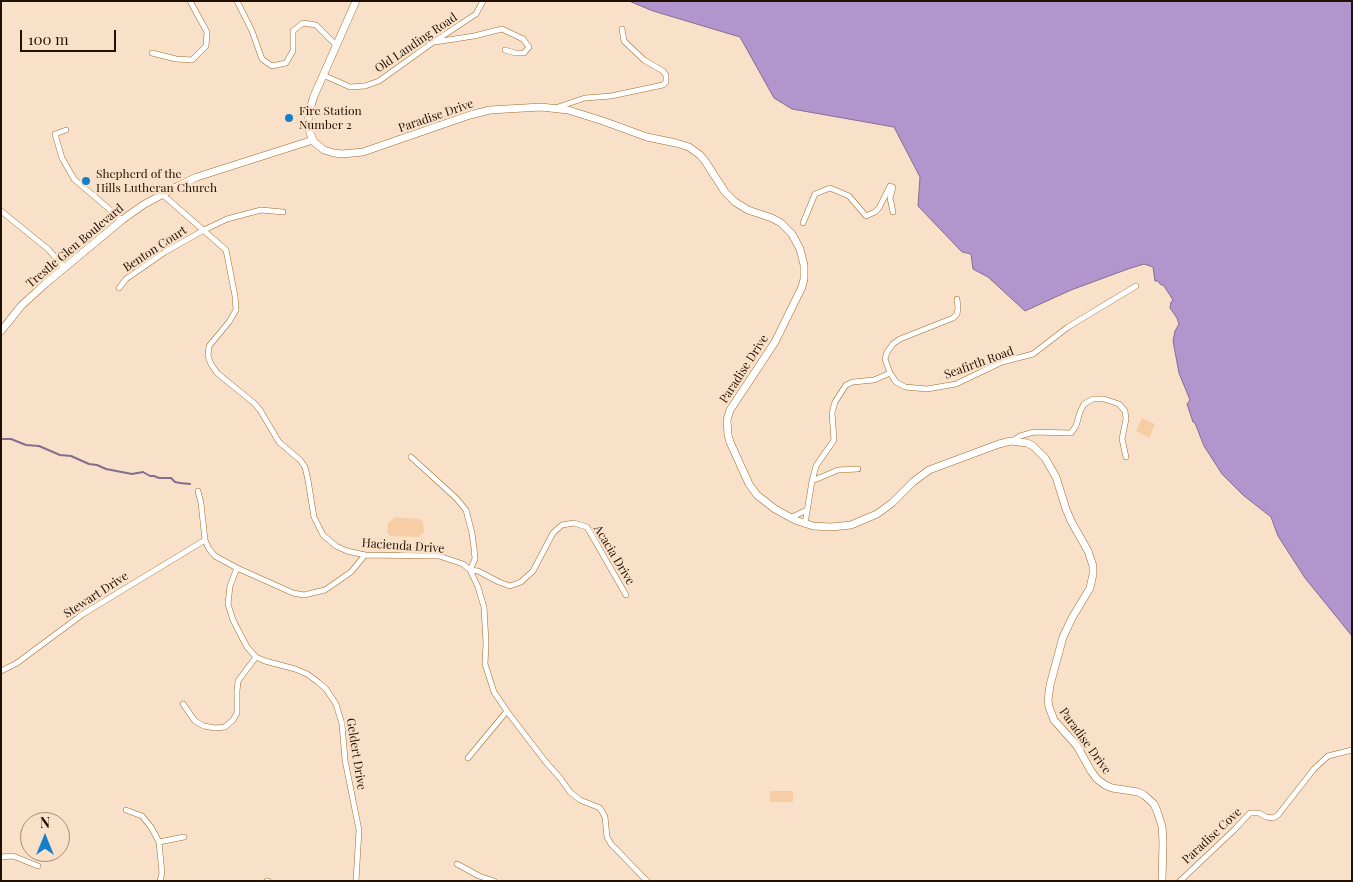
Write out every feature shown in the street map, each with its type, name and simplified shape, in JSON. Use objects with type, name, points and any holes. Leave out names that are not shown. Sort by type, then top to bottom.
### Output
[{"type":"street","points":[[152,53],[176,59],[192,60],[206,46],[207,32],[190,1]]},
{"type":"street","points":[[237,1],[252,31],[262,59],[272,66],[286,63],[293,51],[293,32],[303,23],[316,25],[337,46]]},
{"type":"street","points":[[313,140],[308,128],[308,115],[312,102],[356,1]]},
{"type":"street","name":"Old Landing Road","points":[[323,75],[350,87],[365,86],[379,81],[476,14],[483,1]]},
{"type":"street","points":[[432,43],[502,29],[523,39],[529,47],[524,53],[505,50]]},
{"type":"street","points":[[555,108],[585,98],[611,96],[662,85],[666,82],[666,75],[662,71],[644,60],[624,41],[622,29]]},
{"type":"street","name":"Paradise Drive","points":[[313,140],[319,147],[328,152],[354,154],[490,110],[555,108],[582,113],[647,137],[676,143],[695,150],[734,202],[748,210],[781,223],[796,240],[803,257],[804,278],[802,287],[775,342],[730,410],[727,420],[730,442],[751,488],[770,506],[790,518],[805,524],[835,527],[851,525],[878,514],[929,470],[999,444],[1020,441],[1032,446],[1045,458],[1056,477],[1068,515],[1088,551],[1093,574],[1090,588],[1068,627],[1059,650],[1048,692],[1048,707],[1058,725],[1078,746],[1097,779],[1104,785],[1112,788],[1138,792],[1154,804],[1162,826],[1162,881]]},
{"type":"street","points":[[66,130],[55,134],[62,158],[74,179],[122,220]]},
{"type":"street","name":"Trestle Glen Boulevard","points":[[1,331],[28,299],[64,267],[136,209],[185,182],[313,140]]},
{"type":"street","points":[[803,223],[815,194],[830,188],[849,196],[866,216],[879,208],[891,185],[893,187],[890,198],[892,212]]},
{"type":"street","name":"Hacienda Drive","points":[[162,194],[226,250],[236,310],[229,322],[209,346],[208,356],[217,373],[254,403],[279,442],[300,460],[305,467],[314,517],[323,535],[336,546],[347,551],[365,555],[439,556],[463,564],[470,570]]},
{"type":"street","name":"Benton Court","points":[[119,288],[126,279],[166,252],[227,219],[261,210],[283,212]]},
{"type":"street","points":[[1,211],[48,248],[64,267]]},
{"type":"street","name":"Seafirth Road","points":[[890,373],[896,382],[905,387],[927,389],[956,384],[1002,362],[1033,354],[1068,327],[1136,286]]},
{"type":"street","points":[[805,524],[816,466],[834,440],[832,413],[835,402],[846,385],[853,382],[874,380],[890,373],[885,359],[887,352],[893,344],[900,338],[953,318],[957,314],[957,299]]},
{"type":"street","points":[[1011,441],[1034,432],[1071,433],[1076,426],[1084,404],[1093,399],[1104,399],[1119,404],[1125,411],[1126,419],[1122,439],[1126,456]]},
{"type":"street","points":[[411,457],[456,498],[466,510],[472,532],[475,559],[470,570],[484,607],[485,664],[494,692],[545,762],[570,792],[580,800],[600,808],[605,817],[607,837],[647,881]]},
{"type":"street","points":[[812,481],[838,470],[858,469]]},
{"type":"street","points":[[198,491],[201,503],[204,540],[215,556],[293,593],[304,595],[325,590],[351,572],[365,555]]},
{"type":"street","points":[[790,518],[807,510]]},
{"type":"street","name":"Acacia Drive","points":[[470,570],[478,571],[510,586],[521,582],[532,571],[553,534],[562,525],[574,523],[586,527],[626,595]]},
{"type":"street","name":"Stewart Drive","points":[[1,671],[17,662],[83,614],[204,540]]},
{"type":"street","points":[[183,704],[195,721],[204,726],[215,728],[225,727],[233,720],[237,713],[238,681],[256,657],[242,638],[228,604],[230,586],[237,568]]},
{"type":"street","name":"Geldert Drive","points":[[256,657],[272,664],[295,669],[307,674],[326,689],[336,704],[342,724],[345,760],[359,830],[356,881]]},
{"type":"street","points":[[468,758],[507,711]]},
{"type":"street","name":"Paradise Cove","points":[[1180,881],[1250,813],[1259,813],[1273,818],[1278,816],[1314,769],[1328,756],[1352,750]]},
{"type":"street","points":[[126,810],[142,816],[151,826],[159,842],[162,874],[160,881]]},
{"type":"street","points":[[159,842],[184,837]]},
{"type":"street","points":[[1,857],[13,856],[38,866]]},
{"type":"street","points":[[457,864],[479,876],[494,881]]},
{"type":"shaded area","points":[[629,1],[1352,1],[1352,636],[1305,578],[1278,536],[1271,517],[1243,495],[1222,474],[1204,446],[1193,422],[1187,404],[1190,400],[1179,373],[1173,341],[1179,324],[1170,308],[1173,300],[1164,286],[1155,281],[1153,267],[1144,264],[1128,269],[1071,290],[1025,311],[988,277],[973,269],[971,254],[962,252],[918,206],[920,177],[894,127],[792,109],[774,98],[740,37],[653,11]]},
{"type":"shaded area","points":[[1142,418],[1155,424],[1149,438],[1136,431]]},
{"type":"shaded area","points":[[395,517],[423,521],[424,532],[419,537],[390,536],[387,532],[388,523]]},
{"type":"shaded area","points":[[770,791],[793,791],[793,802],[770,802]]},
{"type":"waterway","points":[[1,439],[11,439],[26,445],[39,446],[60,455],[71,456],[106,469],[132,474],[143,472],[150,476],[171,478],[175,482],[190,484]]},
{"type":"place","name":"Fire Station Number 2","points":[[289,118]]},
{"type":"place","name":"Shepherd of the Hills Lutheran Church","points":[[86,181]]}]
